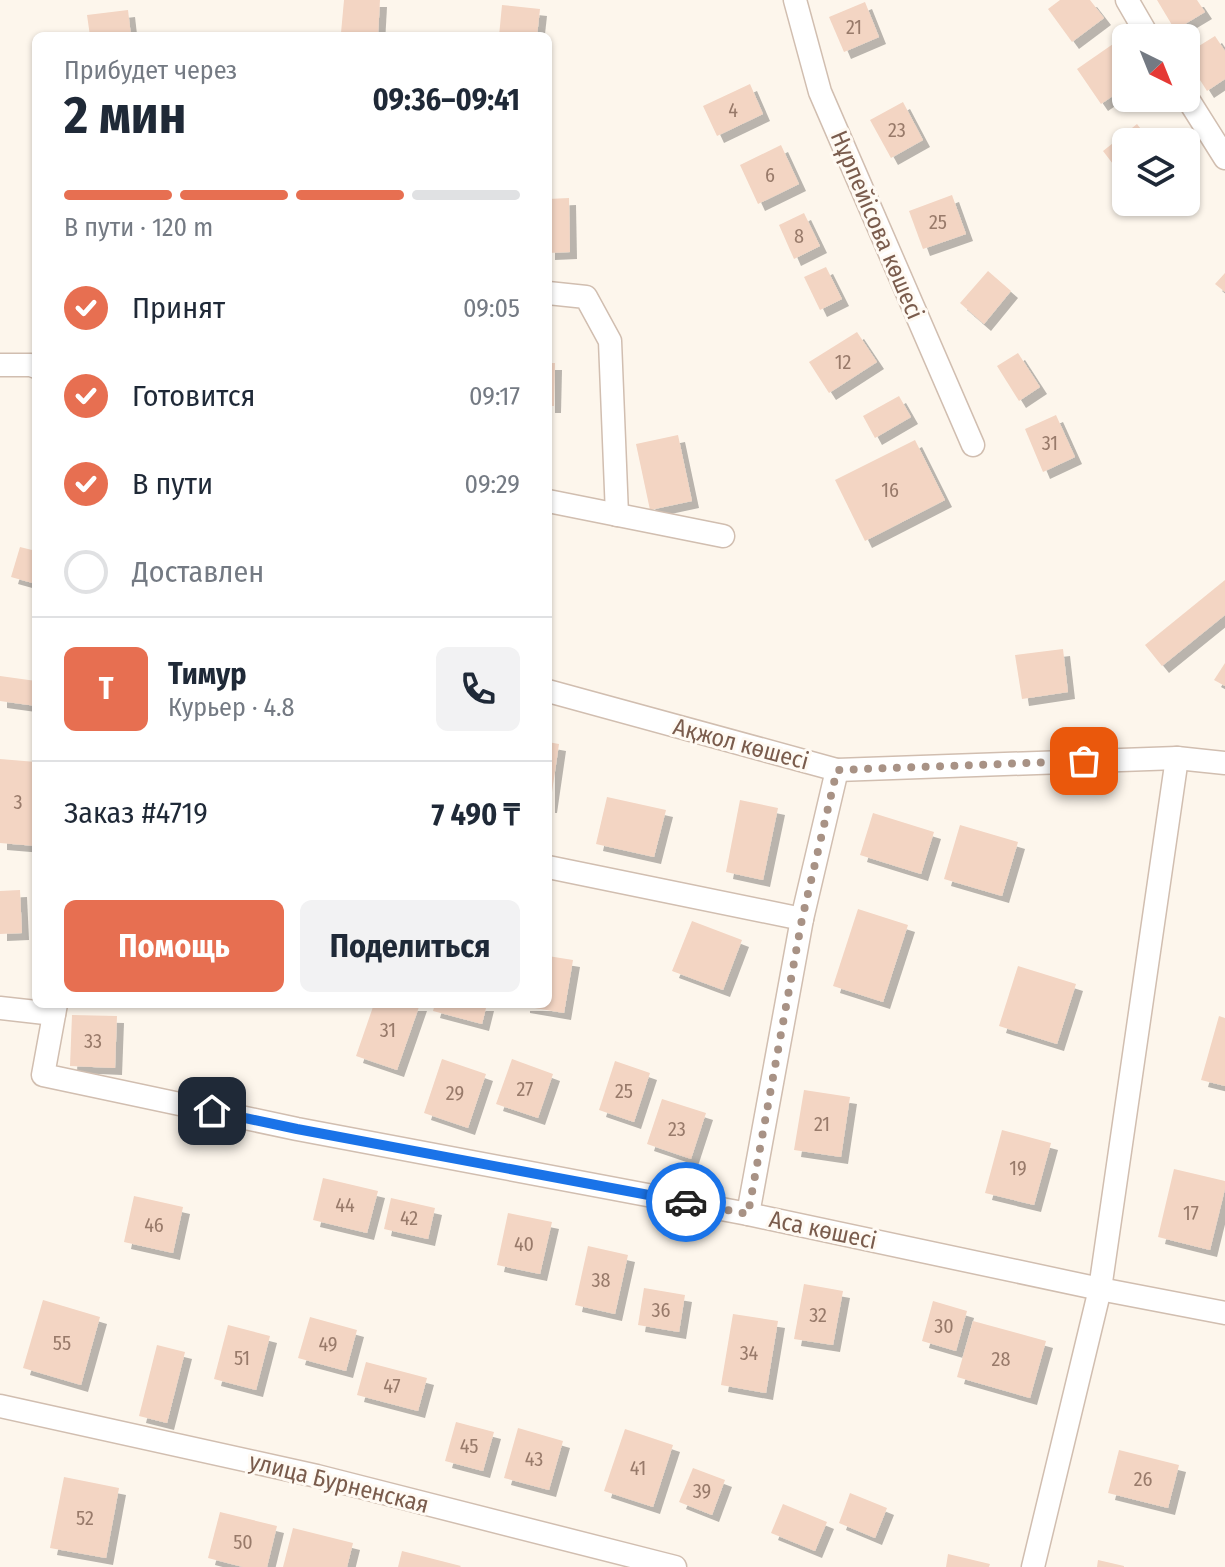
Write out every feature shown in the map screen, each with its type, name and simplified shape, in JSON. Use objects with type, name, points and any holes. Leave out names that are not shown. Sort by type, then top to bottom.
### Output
[{"type":"street","name":"Нұрпейісова көшесі","points":[[795,0],[820,92],[973,445]]},
{"type":"street","points":[[1127,0],[1141,24]]},
{"type":"street","points":[[1196,112],[1225,158]]},
{"type":"street","points":[[552,293],[586,297],[610,341],[617,515]]},
{"type":"street","points":[[0,365],[32,366]]},
{"type":"street","points":[[552,502],[723,536]]},
{"type":"street","name":"Ақжол көшесі","points":[[552,692],[837,770],[1177,758],[1225,763]]},
{"type":"street","points":[[1033,1567],[1100,1289],[1177,758]]},
{"type":"street","points":[[748,1214],[802,919],[837,770]]},
{"type":"street","points":[[552,868],[802,919]]},
{"type":"street","points":[[0,1008],[55,1009]]},
{"type":"street","name":"Аса көшесі","points":[[55,1009],[43,1075],[297,1129],[748,1214],[1225,1313]]},
{"type":"street","name":"улица Бурненская","points":[[0,1406],[317,1476],[675,1567]]},
{"type":"building","points":[[344,0],[380,0],[378,32],[341,32]]},
{"type":"building","points":[[1060,0],[1090,0],[1104,18],[1072,42],[1048,9]]},
{"type":"building","points":[[1157,0],[1197,0],[1205,12],[1185,24],[1171,24]]},
{"type":"building","points":[[865,2],[879,37],[844,52],[829,17]]},
{"type":"building","points":[[502,5],[540,9],[537,32],[499,32]]},
{"type":"building","points":[[128,10],[131,32],[89,32],[87,15]]},
{"type":"building","points":[[1215,36],[1225,51],[1225,79],[1207,91],[1200,80],[1200,45]]},
{"type":"building","points":[[1112,45],[1112,97],[1101,104],[1077,69]]},
{"type":"building","points":[[750,84],[763,114],[717,136],[703,106]]},
{"type":"building","points":[[903,102],[923,140],[891,158],[870,120]]},
{"type":"building","points":[[1112,144],[1112,163],[1103,151]]},
{"type":"building","points":[[781,145],[799,184],[758,204],[740,165]]},
{"type":"building","points":[[952,195],[966,234],[923,249],[909,211]]},
{"type":"building","points":[[569,198],[570,252],[552,253],[552,199]]},
{"type":"building","points":[[804,213],[820,246],[794,259],[779,225]]},
{"type":"building","points":[[826,267],[842,299],[820,310],[804,277]]},
{"type":"building","points":[[988,271],[1011,291],[984,324],[960,303]]},
{"type":"building","points":[[1225,273],[1225,292],[1215,284]]},
{"type":"building","points":[[857,332],[877,362],[829,393],[809,362]]},
{"type":"building","points":[[1018,353],[1040,387],[1019,401],[997,366]]},
{"type":"building","points":[[552,363],[555,363],[552,406]]},
{"type":"building","points":[[899,396],[911,417],[875,438],[863,416]]},
{"type":"building","points":[[1056,415],[1075,457],[1043,472],[1025,429]]},
{"type":"building","points":[[678,435],[692,501],[650,510],[636,444]]},
{"type":"building","points":[[915,440],[945,500],[865,541],[835,480]]},
{"type":"building","points":[[20,547],[32,550],[32,583],[11,577]]},
{"type":"building","points":[[1225,580],[1225,615],[1162,666],[1145,645]]},
{"type":"building","points":[[1063,649],[1068,692],[1022,699],[1015,655]]},
{"type":"building","points":[[1225,663],[1225,686],[1214,680]]},
{"type":"building","points":[[0,676],[32,680],[32,705],[0,701]]},
{"type":"building","points":[[552,743],[559,744],[552,792]]},
{"type":"building","points":[[0,759],[32,762],[32,846],[0,843]]},
{"type":"building","points":[[607,797],[666,810],[654,857],[596,844]]},
{"type":"building","points":[[740,800],[778,808],[763,880],[726,872]]},
{"type":"building","points":[[873,813],[934,832],[921,874],[860,855]]},
{"type":"building","points":[[960,825],[1018,842],[1002,896],[944,879]]},
{"type":"building","points":[[20,890],[22,933],[0,934],[0,891]]},
{"type":"building","points":[[858,909],[908,925],[883,1002],[833,986]]},
{"type":"building","points":[[692,921],[742,940],[723,990],[672,971]]},
{"type":"building","points":[[552,957],[573,960],[564,1013],[535,1008],[552,1008]]},
{"type":"building","points":[[1018,966],[1076,984],[1057,1044],[999,1026]]},
{"type":"building","points":[[373,1008],[419,1008],[397,1070],[356,1056]]},
{"type":"building","points":[[434,1008],[486,1008],[482,1024],[433,1011]]},
{"type":"building","points":[[72,1015],[117,1016],[115,1068],[70,1066]]},
{"type":"building","points":[[1219,1016],[1225,1018],[1225,1086],[1201,1080]]},
{"type":"building","points":[[442,1059],[486,1074],[468,1128],[424,1113]]},
{"type":"building","points":[[512,1059],[553,1074],[538,1118],[496,1104]]},
{"type":"building","points":[[615,1061],[650,1073],[634,1122],[599,1110]]},
{"type":"building","points":[[804,1090],[850,1097],[841,1157],[794,1150]]},
{"type":"building","points":[[662,1099],[706,1113],[691,1159],[647,1144]]},
{"type":"building","points":[[1002,1130],[1051,1143],[1034,1205],[985,1193]]},
{"type":"building","points":[[1174,1169],[1225,1181],[1210,1250],[1158,1237]]},
{"type":"building","points":[[323,1178],[378,1191],[367,1233],[313,1220]]},
{"type":"building","points":[[134,1196],[183,1207],[173,1253],[124,1242]]},
{"type":"building","points":[[391,1198],[435,1208],[428,1239],[384,1229]]},
{"type":"building","points":[[508,1213],[552,1222],[540,1274],[497,1265]]},
{"type":"building","points":[[588,1246],[628,1255],[615,1314],[575,1305]]},
{"type":"building","points":[[804,1284],[843,1291],[833,1345],[794,1339]]},
{"type":"building","points":[[644,1288],[685,1295],[679,1332],[638,1325]]},
{"type":"building","points":[[43,1300],[100,1317],[81,1385],[23,1368]]},
{"type":"building","points":[[933,1301],[967,1311],[956,1351],[922,1341]]},
{"type":"building","points":[[733,1314],[778,1321],[766,1393],[721,1385]]},
{"type":"building","points":[[310,1317],[357,1330],[346,1371],[298,1358]]},
{"type":"building","points":[[973,1321],[1046,1341],[1030,1398],[957,1377]]},
{"type":"building","points":[[228,1325],[270,1336],[256,1390],[214,1379]]},
{"type":"building","points":[[157,1345],[185,1352],[167,1423],[139,1416]]},
{"type":"building","points":[[366,1362],[427,1378],[418,1411],[357,1395]]},
{"type":"building","points":[[456,1422],[494,1432],[483,1471],[445,1461]]},
{"type":"building","points":[[518,1428],[563,1441],[549,1490],[504,1478]]},
{"type":"building","points":[[625,1429],[673,1445],[653,1507],[604,1491]]},
{"type":"building","points":[[1119,1450],[1179,1465],[1168,1508],[1108,1493]]},
{"type":"building","points":[[693,1468],[725,1480],[712,1515],[679,1502]]},
{"type":"building","points":[[64,1477],[119,1488],[106,1558],[50,1548]]},
{"type":"building","points":[[850,1493],[887,1508],[875,1538],[839,1523]]},
{"type":"building","points":[[783,1504],[827,1522],[815,1551],[771,1533]]},
{"type":"building","points":[[220,1512],[277,1526],[267,1567],[243,1567],[208,1558]]},
{"type":"building","points":[[293,1528],[353,1543],[347,1567],[283,1567]]},
{"type":"building","points":[[402,1551],[461,1566],[398,1567]]},
{"type":"building","points":[[948,1554],[990,1564],[989,1567],[946,1567]]},
{"type":"building","points":[[1098,1560],[1124,1566],[1124,1567],[1097,1567]]},
{"type":"way so far","points":[[686,1202],[748,1214],[802,919],[837,770],[1084,761]]},
{"type":"route","points":[[212,1111],[686,1202]]}]
